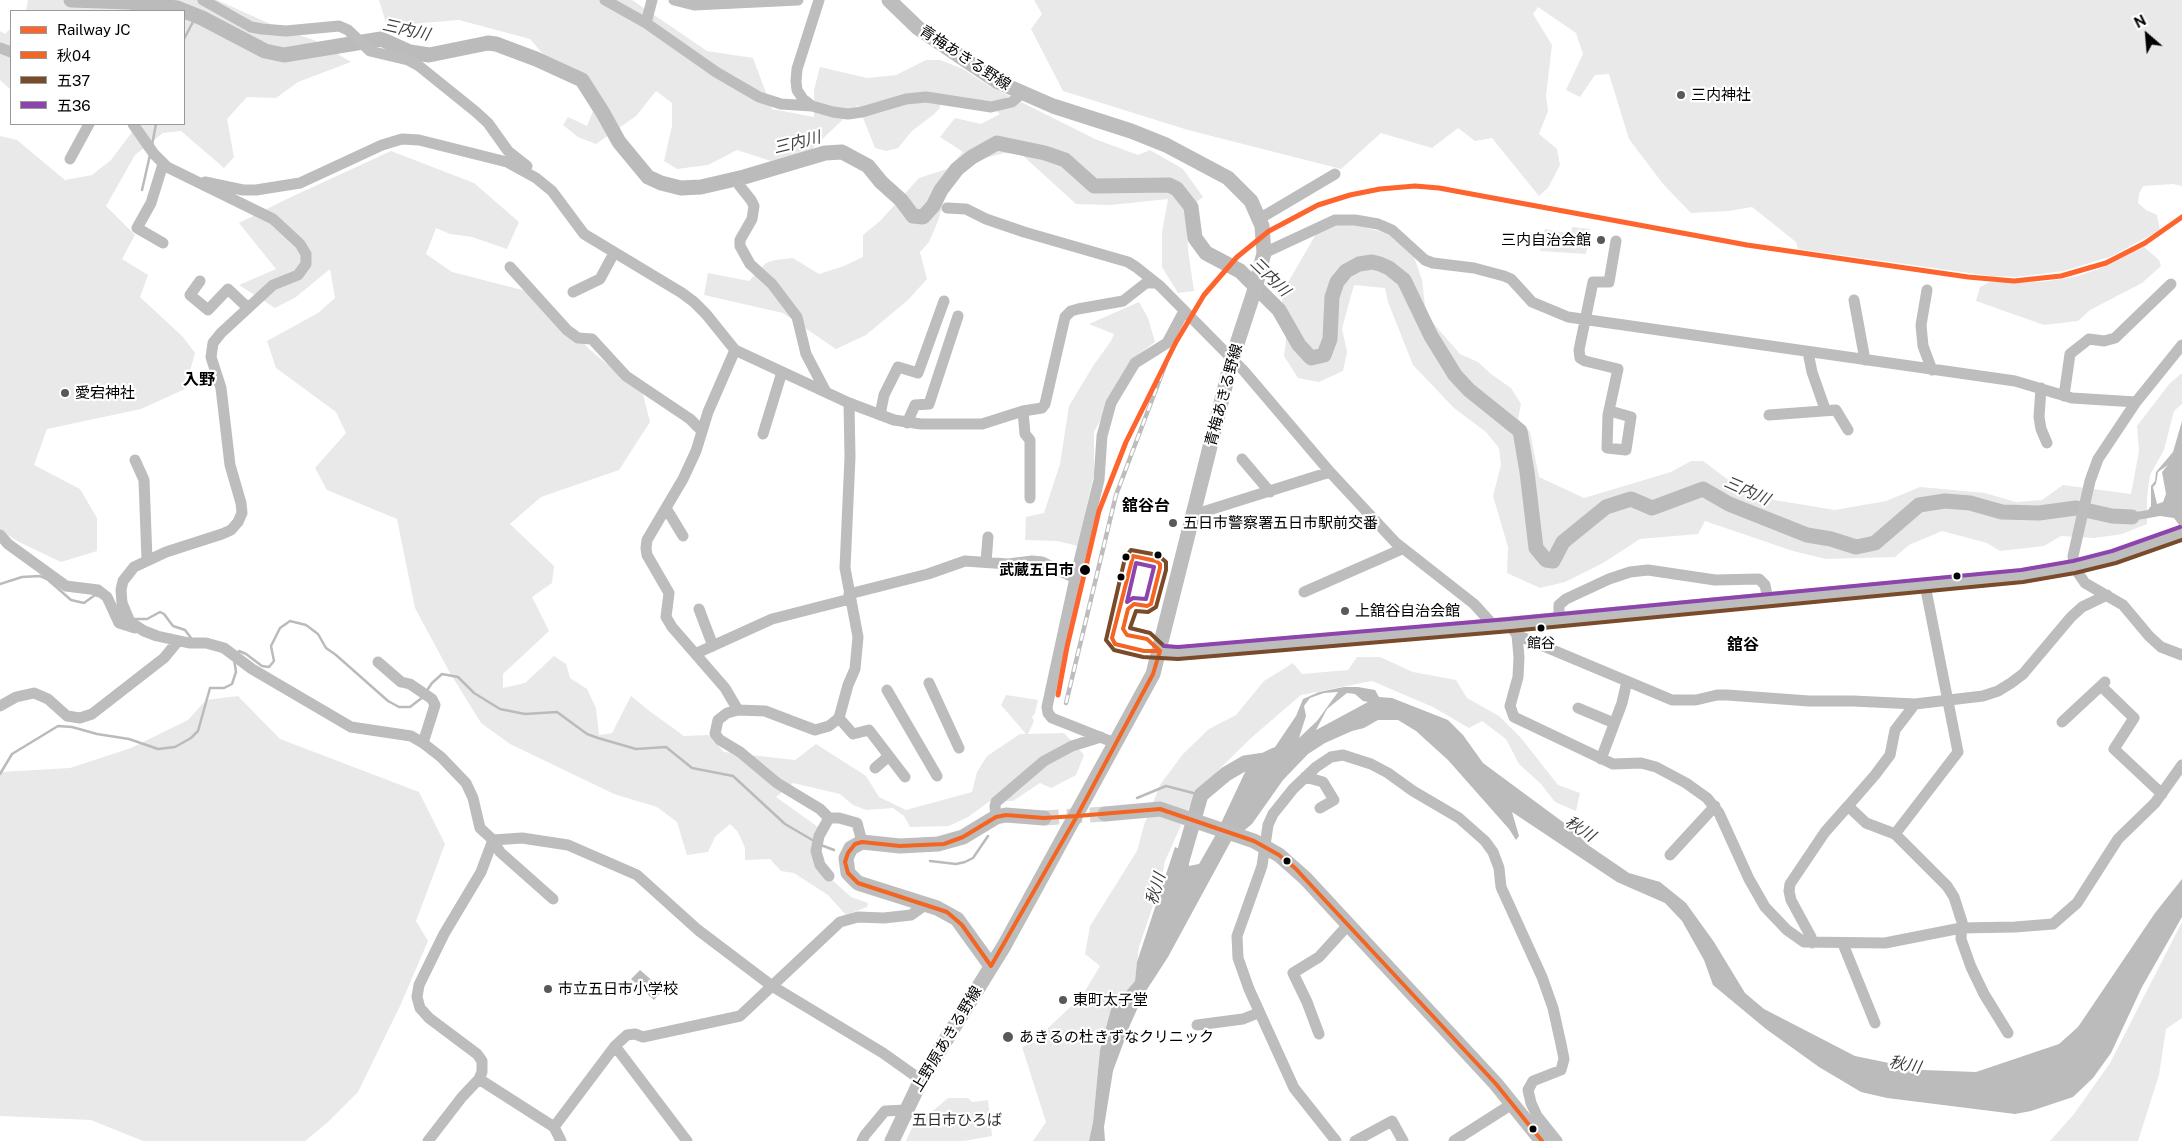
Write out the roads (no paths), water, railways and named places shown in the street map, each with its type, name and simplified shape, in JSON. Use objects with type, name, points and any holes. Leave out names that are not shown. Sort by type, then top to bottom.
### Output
[{"type":"main road","name":"青梅あきる野線","points":[[889,0],[918,28],[998,82],[1021,94],[1131,131],[1204,164],[1228,178],[1251,201],[1262,226],[1264,253],[1256,287],[1232,359],[1153,674],[1068,832],[991,966]]},
{"type":"main road","points":[[1160,651],[1178,654],[1494,626],[1513,630],[1559,620],[2022,576],[2074,567],[2132,551],[2182,533]]},
{"type":"main road","points":[[1105,814],[1150,808],[1173,812],[1259,843],[1295,868],[1512,1104],[1542,1141]]},
{"type":"main road","points":[[991,966],[956,919],[947,912],[925,905],[861,893],[845,885],[836,867],[838,852],[844,842],[861,837],[924,845],[944,844],[963,837],[996,817],[1006,815],[1044,818]]},
{"type":"main road","name":"上野原あきる野線","points":[[892,1141],[921,1080],[991,966]]},
{"type":"street","points":[[203,0],[256,28],[286,31],[338,26],[348,30],[367,49],[408,60],[419,66],[488,123],[508,151],[527,166],[530,174]]},
{"type":"street","points":[[605,0],[646,23],[716,72],[772,103],[812,106],[848,114],[906,100],[926,98],[990,106],[1012,102],[1021,94]]},
{"type":"street","points":[[646,23],[652,0]]},
{"type":"street","points":[[674,0],[694,5],[798,0]]},
{"type":"street","points":[[812,106],[803,100],[797,90],[796,81],[797,69],[819,0]]},
{"type":"street","points":[[70,159],[88,125]]},
{"type":"street","points":[[134,125],[154,154],[176,173],[273,219],[300,244],[306,254],[306,264],[298,276],[273,285],[213,344],[211,357],[221,388],[230,466],[242,513],[238,522],[231,530],[147,560],[127,574],[121,590],[122,603],[130,622],[144,631]]},
{"type":"street","points":[[193,181],[256,190],[300,183],[402,139],[419,140],[507,162],[530,174],[552,191],[584,234],[694,302],[735,350],[848,403],[907,423],[929,425],[982,424],[1023,411],[1039,410],[1045,404],[1064,321],[1071,311],[1123,301],[1146,283],[1153,282]]},
{"type":"street","points":[[163,243],[137,228],[151,203],[164,164]]},
{"type":"street","points":[[1259,220],[1335,174]]},
{"type":"street","points":[[739,185],[752,200],[754,206],[752,219],[740,240],[740,246],[750,264],[772,284],[797,317],[806,354],[826,392]]},
{"type":"street","points":[[947,208],[966,209],[986,219],[1024,232],[1128,262],[1160,286],[1232,359],[1330,472],[1402,549],[1474,604],[1494,626]]},
{"type":"street","points":[[1264,253],[1335,220],[1346,219],[1378,224],[1401,237],[1425,260],[1433,263],[1496,273],[1511,280],[1532,302],[1568,317],[2015,381],[2064,396],[2136,402]]},
{"type":"street","points":[[1610,411],[1618,369],[1585,361],[1580,358],[1579,350],[1593,282],[1608,282],[1616,241]]},
{"type":"street","points":[[573,292],[600,279],[614,253]]},
{"type":"street","points":[[510,267],[567,330],[578,338],[592,339],[626,376],[690,419],[702,431]]},
{"type":"street","points":[[200,281],[190,295],[208,310],[228,289],[248,308]]},
{"type":"street","points":[[2064,396],[2070,354],[2089,339],[2104,341],[2115,338],[2171,284]]},
{"type":"street","points":[[1927,290],[1921,325],[1923,346],[1932,370]]},
{"type":"street","points":[[1854,300],[1865,360]]},
{"type":"street","points":[[880,415],[884,395],[898,367],[918,373],[944,301]]},
{"type":"street","points":[[1115,743],[1052,718],[1048,713],[1075,578],[1099,480],[1102,436],[1111,402],[1135,363],[1167,343],[1184,311]]},
{"type":"street","points":[[907,423],[915,405],[929,404],[958,316]]},
{"type":"street","points":[[2182,345],[2136,402],[2100,455],[2088,487],[2073,556],[2074,567],[2085,583],[2127,609],[2157,645],[2169,652],[2182,656]]},
{"type":"street","points":[[735,350],[708,412],[684,479],[647,540],[647,555],[669,593],[666,617],[672,627],[697,653],[732,696],[738,710]]},
{"type":"street","points":[[1808,352],[1812,372],[1826,409]]},
{"type":"street","points":[[924,357],[942,364]]},
{"type":"street","points":[[763,434],[782,372]]},
{"type":"street","points":[[2040,388],[2039,418],[2047,443]]},
{"type":"street","points":[[829,876],[820,865],[816,851],[823,827],[820,809],[777,783],[740,752],[716,737],[715,729],[718,720],[727,713],[738,710],[765,710],[815,730],[829,726],[839,718],[855,669],[858,637],[849,597],[845,561],[850,458],[848,403]]},
{"type":"street","points":[[1769,415],[1826,409],[1836,410],[1848,430]]},
{"type":"street","points":[[1023,411],[1025,434],[1030,440],[1030,498]]},
{"type":"street","points":[[1242,459],[1270,492]]},
{"type":"street","points":[[136,460],[144,480],[147,560]]},
{"type":"street","points":[[1194,515],[1330,472]]},
{"type":"street","points":[[666,508],[683,536]]},
{"type":"street","points":[[0,535],[8,544],[66,586],[98,590],[107,597],[119,623],[178,641],[206,643],[224,648],[252,669],[351,727],[411,736],[423,743],[441,757],[466,783],[474,798],[480,828],[493,840],[500,852],[553,899]]},
{"type":"street","points":[[986,562],[988,537]]},
{"type":"street","points":[[1304,592],[1402,549]]},
{"type":"street","points":[[697,653],[780,617],[928,574],[965,561],[1008,564],[1032,561],[1042,562],[1075,578]]},
{"type":"street","points":[[1559,620],[1559,605],[1566,599],[1604,581],[1640,570],[1658,570],[1715,580],[1759,580],[1765,585],[1768,600]]},
{"type":"street","points":[[1895,834],[1958,752],[1925,585]]},
{"type":"street","points":[[1513,630],[1627,682],[1672,700],[1685,701],[1727,695],[1809,702],[1853,700],[1915,704],[1982,696],[1998,691],[2023,674],[2071,617],[2082,607],[2107,595]]},
{"type":"street","points":[[699,609],[713,646]]},
{"type":"street","points":[[1513,630],[1518,676],[1510,706],[1511,713],[1518,720],[1613,764],[1641,763],[1656,767],[1686,783],[1707,798],[1715,806],[1765,907],[1796,937],[1804,942],[1843,944],[1885,943],[1961,928],[2052,924],[2076,903],[2118,840],[2162,794],[2182,765]]},
{"type":"street","points":[[0,706],[16,697],[34,694],[48,699],[67,716],[80,718],[92,714],[164,658],[178,641]]},
{"type":"street","points":[[378,662],[401,682],[410,684],[432,699],[435,705],[423,743]]},
{"type":"street","points":[[1601,759],[1627,682]]},
{"type":"street","points":[[929,683],[959,748]]},
{"type":"street","points":[[2062,722],[2103,684],[2134,718],[2114,750],[2162,794]]},
{"type":"street","points":[[887,690],[937,776]]},
{"type":"street","points":[[1812,943],[1811,937],[1791,900],[1790,884],[1825,832],[1875,776],[1890,754],[1895,730],[1915,704]]},
{"type":"street","points":[[1578,708],[1614,724]]},
{"type":"street","points":[[839,718],[853,734],[869,730],[905,777]]},
{"type":"street","points":[[996,817],[994,806],[996,802],[1044,761],[1072,746],[1101,737]]},
{"type":"street","points":[[1336,1141],[1294,1088],[1258,1013],[1238,958],[1237,936],[1262,866],[1259,843],[1273,814],[1285,797],[1323,762],[1338,755],[1347,755],[1388,773],[1413,791],[1459,818],[1485,841],[1493,852],[1499,868],[1501,887],[1542,977],[1553,1008],[1562,1044],[1564,1059],[1561,1070],[1534,1081],[1528,1090],[1530,1103],[1537,1116],[1557,1141]]},
{"type":"street","points":[[875,768],[889,756]]},
{"type":"street","points":[[1305,777],[1324,782],[1334,800],[1320,808]]},
{"type":"street","points":[[1670,855],[1715,806]]},
{"type":"street","points":[[1848,806],[1866,823],[1895,834],[1946,886],[1954,897],[1962,922],[1962,939],[1977,980],[2008,1033]]},
{"type":"street","points":[[823,827],[839,818],[857,823],[861,837]]},
{"type":"street","points":[[493,840],[522,838],[568,845],[637,875],[705,935],[772,986],[882,1053],[921,1080]]},
{"type":"street","points":[[428,1141],[462,1097],[479,1080],[482,1072],[482,1061],[477,1054],[428,1018],[420,1008],[417,997],[419,986],[444,934],[481,872],[493,840]]},
{"type":"street","points":[[554,1127],[615,1046],[627,1035],[635,1034],[643,1037],[740,1016],[840,922],[858,917],[884,918],[912,915],[925,905]]},
{"type":"street","points":[[1319,1034],[1307,1002],[1292,973],[1319,957],[1348,925]]},
{"type":"street","points":[[1843,944],[1875,1023]]},
{"type":"street","points":[[1197,1025],[1243,1019],[1258,1013]]},
{"type":"street","points":[[615,1046],[687,1141]]},
{"type":"street","points":[[479,1080],[554,1127],[562,1141]]},
{"type":"street","points":[[1454,1141],[1512,1104]]},
{"type":"street","points":[[862,1141],[885,1111],[906,1110]]},
{"type":"street","points":[[1354,1141],[1392,1121],[1402,1141]]},
{"type":"waterway","name":"三内川","points":[[71,0],[129,2],[182,10]]},
{"type":"waterway","name":"三内川","points":[[185,11],[265,51],[284,55],[381,39],[410,52],[429,55],[488,43],[496,44],[536,59],[582,80],[619,142],[648,177],[661,183],[681,188],[701,187],[744,177],[825,153],[842,152],[868,166],[881,182],[901,200],[913,216],[923,217],[933,206],[941,190],[957,169],[972,157],[997,143],[1045,153],[1065,160],[1094,186],[1169,185],[1177,189],[1191,207],[1195,238],[1206,253],[1240,271],[1279,310],[1299,345],[1311,358],[1324,355],[1330,339],[1332,297],[1337,282],[1346,271],[1359,264],[1372,262],[1380,264],[1389,268],[1404,280],[1431,336],[1455,375],[1469,390],[1520,431],[1536,548],[1546,560],[1553,561],[1563,542],[1606,507],[1631,499],[1652,508],[1703,489],[1729,504],[1807,535],[1831,539],[1856,547],[1875,543],[1919,505],[1945,501],[1970,503],[2002,512],[2039,513],[2076,508],[2112,516],[2132,517]]},
{"type":"waterway","points":[[185,37],[196,16]]},
{"type":"waterway","points":[[152,145],[156,125]]},
{"type":"waterway","points":[[142,190],[150,155]]},
{"type":"waterway","points":[[0,584],[22,577],[40,576],[47,579],[71,600],[84,603],[95,595],[98,596]]},
{"type":"waterway","points":[[135,619],[147,619],[160,612],[164,614],[173,626],[185,630],[191,638]]},
{"type":"waterway","points":[[237,655],[239,651],[262,666],[269,667],[274,661],[271,646],[280,628],[290,621],[306,625],[318,634],[326,648],[388,701],[399,707],[410,707],[423,697]]},
{"type":"waterway","points":[[0,774],[12,754],[58,726],[72,727],[97,734],[129,739],[158,749],[175,747],[191,738],[198,731],[210,688],[224,688],[232,684],[236,672],[234,659]]},
{"type":"waterway","points":[[426,692],[442,674],[458,677],[474,693],[500,709],[525,714],[557,712],[587,734],[598,738],[636,749],[666,747],[692,768],[733,776],[785,824],[814,841]]},
{"type":"waterway","name":"秋川","points":[[1179,871],[1201,795],[1226,774],[1245,763],[1265,760],[1275,755]]},
{"type":"waterway","points":[[1137,798],[1166,786],[1201,795]]},
{"type":"waterway","points":[[930,861],[956,864],[965,862],[973,858],[988,836]]},
{"type":"waterway","points":[[821,845],[834,850]]},
{"type":"tunnel","points":[[1044,818],[1105,814]]},
{"type":"railway","points":[[1066,703],[1116,495],[1166,363]]},
{"type":"rail line","name":"JC","points":[[1058,695],[1067,647],[1099,511],[1126,442],[1176,342],[1204,295],[1237,257],[1269,231],[1318,205],[1350,195],[1380,189],[1415,186],[1439,188],[1747,245],[1968,277],[2014,281],[2061,276],[2106,263],[2145,243],[2182,217]]},
{"type":"place","name":"三内神社","points":[[1681,95]]},
{"type":"place","name":"三内自治会館","points":[[1601,240]]},
{"type":"place","name":"愛宕神社","points":[[65,393]]},
{"type":"place","name":"五日市警察署五日市駅前交番","points":[[1173,523]]},
{"type":"place","name":"武蔵五日市","points":[[1085,570]]},
{"type":"place","name":"上舘谷自治会館","points":[[1345,611]]},
{"type":"place","name":"館谷","points":[[1541,628]]},
{"type":"place","name":"市立五日市小学校","points":[[548,989]]},
{"type":"place","name":"東町太子堂","points":[[1063,1000]]},
{"type":"place","name":"あきるの杜きずなクリニック","points":[[1008,1037]]},
{"type":"district","name":"入野","points":[[199,380]]},
{"type":"district","name":"舘谷台","points":[[1146,506]]},
{"type":"district","name":"舘谷","points":[[1743,645]]},
{"type":"park label","name":"五日市ひろば","points":[[957,1120]]}]
